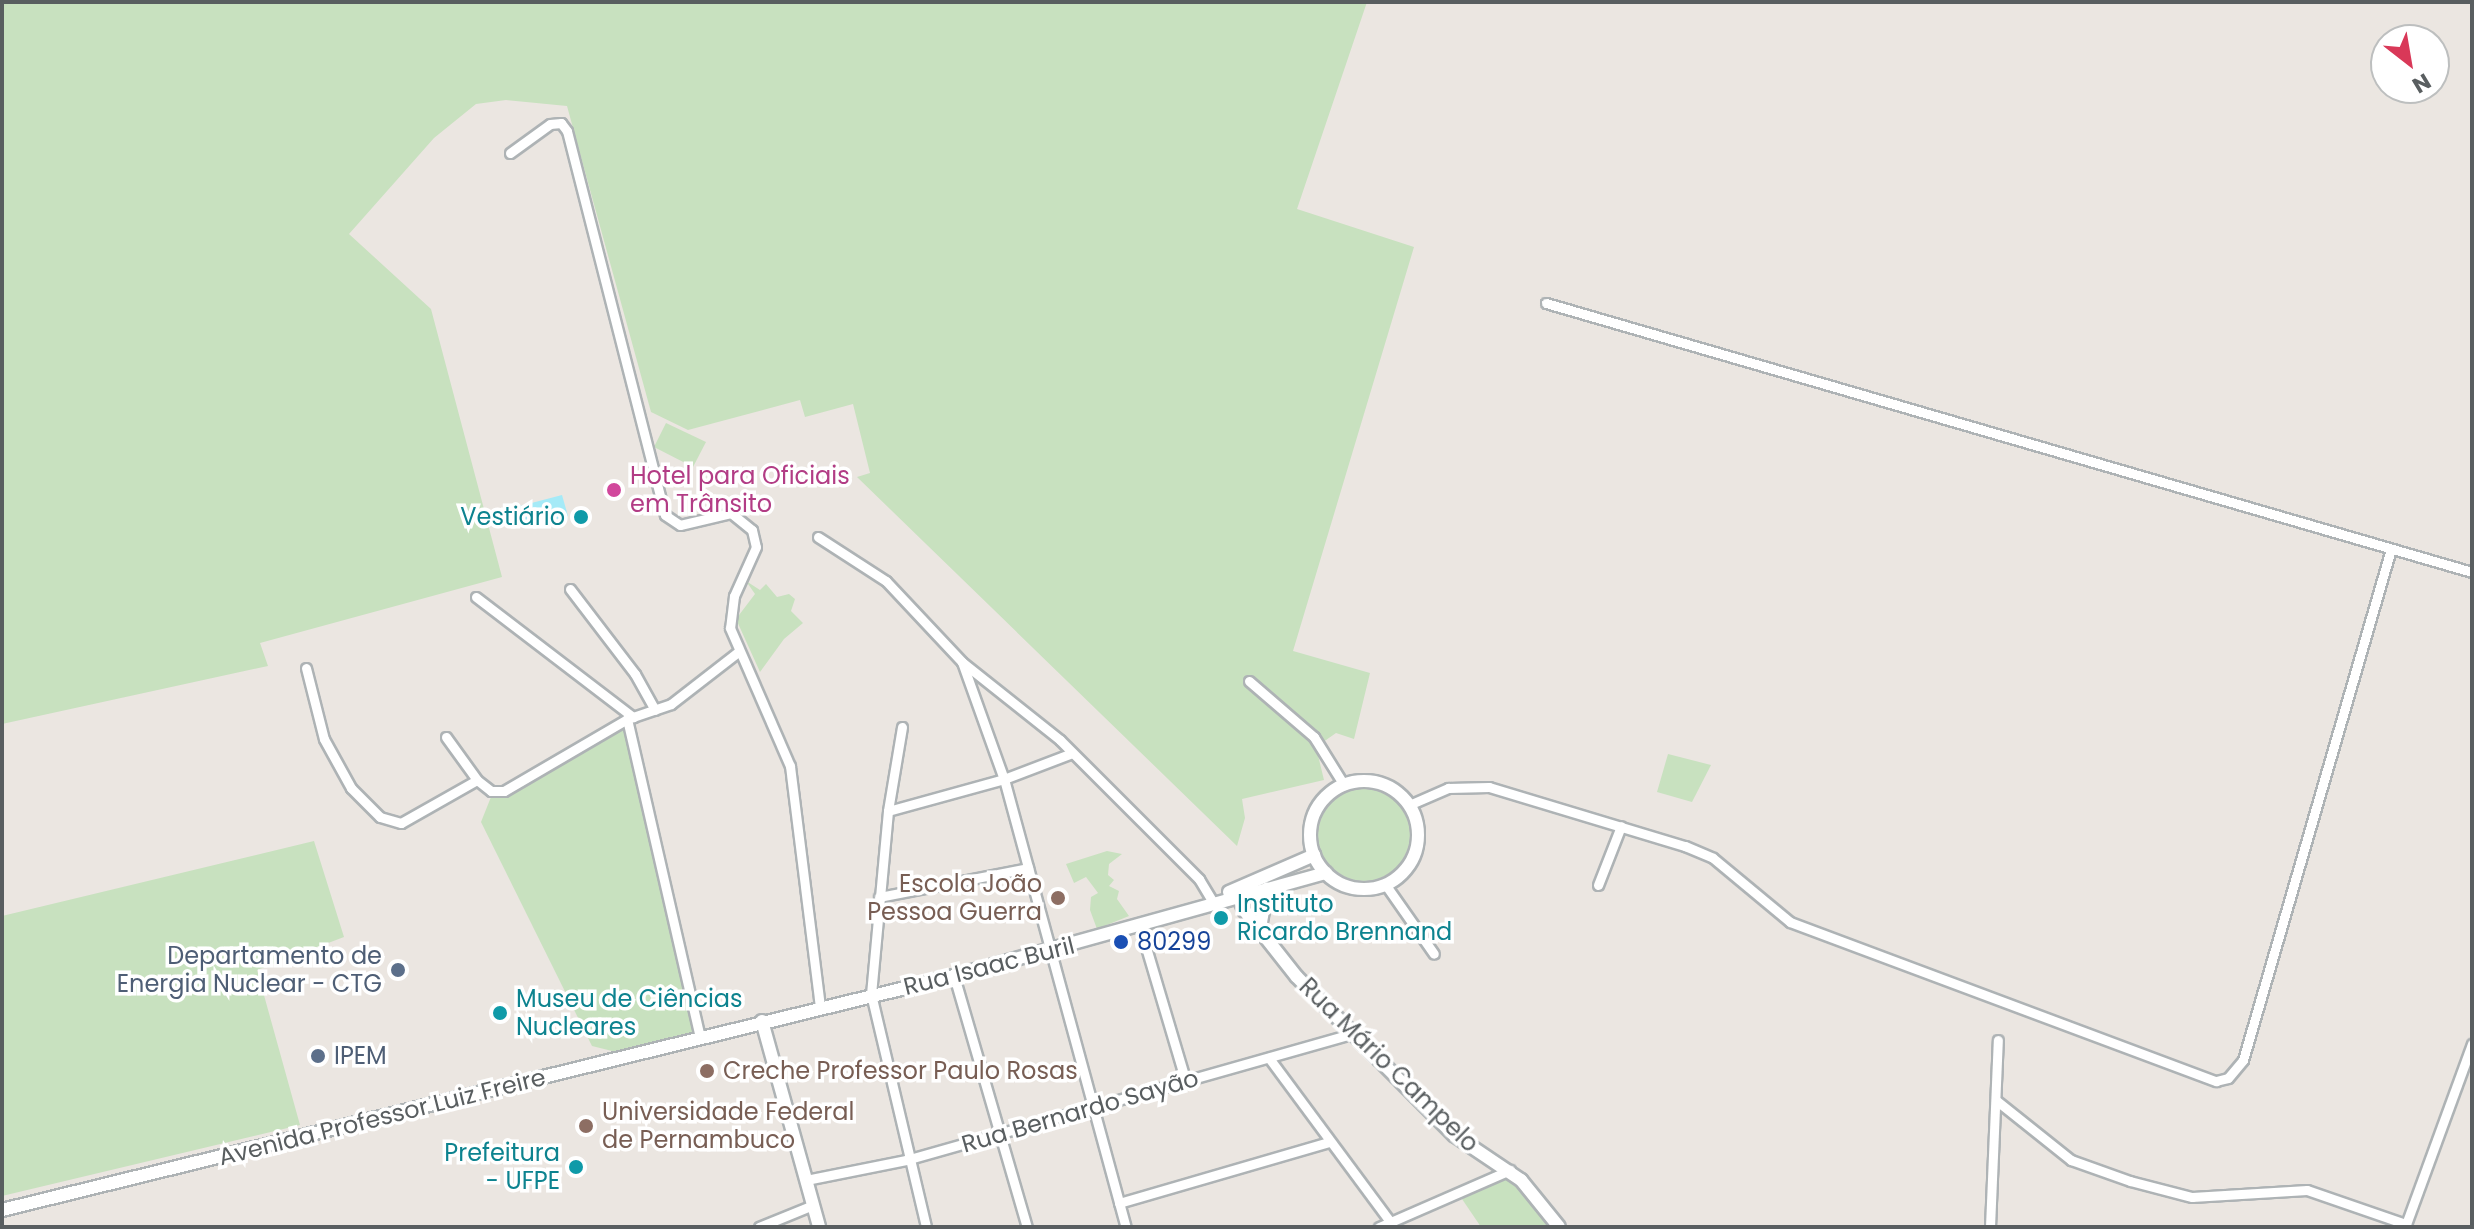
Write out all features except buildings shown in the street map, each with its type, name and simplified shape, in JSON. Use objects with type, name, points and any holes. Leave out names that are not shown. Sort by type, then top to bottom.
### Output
[{"type":"main road","points":[[1375,782],[1409,805],[1417,845],[1402,872],[1385,884],[1353,887],[1326,873],[1314,855],[1310,835],[1315,814],[1326,797],[1344,785],[1375,782]]},
{"type":"main road","name":"Rua Isaac Buril","points":[[762,1021],[954,976],[1140,927],[1237,894],[1314,855]]},
{"type":"main road","name":"Rua Isaac Buril","points":[[1237,894],[1326,873]]},
{"type":"main road","points":[[1260,928],[1267,889]]},
{"type":"main road","name":"Rua Mário Campelo","points":[[1237,894],[1286,965],[1352,1034],[1454,1135],[1510,1170],[1559,1227]]},
{"type":"main road","points":[[762,1021],[819,1227]]},
{"type":"main road","name":"Avenida Professor Luiz Freire","points":[[2,1210],[700,1039],[762,1021]]},
{"type":"street","points":[[510,153],[550,124],[561,123],[567,131],[665,515],[680,525],[731,513],[752,530],[756,547],[729,618],[738,652],[792,774],[820,1006]]},
{"type":"street","points":[[1546,303],[2472,572]]},
{"type":"street","points":[[818,537],[886,581],[962,662],[1072,753],[1199,879],[1213,902]]},
{"type":"street","points":[[1409,805],[1448,788],[1489,787],[1621,826],[1713,858],[1790,922],[2206,1080],[2228,1078],[2243,1060],[2391,549]]},
{"type":"street","points":[[570,589],[635,674],[655,710]]},
{"type":"street","points":[[476,597],[630,718],[700,1039]]},
{"type":"street","points":[[446,737],[477,780],[491,791],[504,791],[630,718],[655,710],[688,693],[738,652]]},
{"type":"street","points":[[962,662],[1004,779],[1126,1227]]},
{"type":"street","points":[[306,668],[334,760],[351,788],[380,817],[392,823],[413,819],[477,780]]},
{"type":"street","points":[[1249,681],[1314,737],[1344,785]]},
{"type":"street","points":[[902,727],[888,811],[871,994],[906,1160],[926,1227]]},
{"type":"street","points":[[888,811],[1004,779],[1072,753]]},
{"type":"street","points":[[1598,885],[1621,826]]},
{"type":"street","points":[[879,897],[1028,868]]},
{"type":"street","points":[[1385,884],[1434,954]]},
{"type":"street","points":[[1140,927],[1186,1082]]},
{"type":"street","points":[[954,976],[1027,1227]]},
{"type":"street","name":"Rua Bernardo Sayão","points":[[806,1180],[906,1160],[1352,1034]]},
{"type":"street","points":[[1990,1227],[1998,1040]]},
{"type":"street","points":[[1997,1101],[2010,1117],[2071,1160],[2130,1181],[2192,1197],[2307,1190],[2406,1226],[2472,1044]]},
{"type":"street","points":[[1269,1058],[1391,1223]]},
{"type":"street","points":[[1119,1203],[1329,1142]]},
{"type":"street","points":[[1379,1227],[1510,1170]]},
{"type":"street","points":[[759,1227],[813,1205]]},
{"type":"green space","points":[[2,2],[1367,2],[1297,209],[1414,247],[1293,651],[1370,673],[1354,739],[1336,733],[1316,747],[1324,780],[1242,799],[1245,818],[1237,846],[857,477],[870,473],[853,404],[805,417],[800,400],[688,430],[651,412],[567,106],[506,100],[476,104],[434,138],[349,234],[431,309],[502,577],[260,643],[268,666],[2,724]]},
{"type":"green space","points":[[666,423],[706,442],[693,467],[654,447]]},
{"type":"green space","points":[[746,581],[760,590],[766,584],[777,597],[789,594],[795,599],[791,611],[803,623],[784,639],[760,672],[736,619],[755,594]]},
{"type":"green space","points":[[610,725],[627,732],[700,1039],[628,1055],[592,1046],[481,822],[493,792]]},
{"type":"green space","points":[[1668,754],[1711,765],[1692,802],[1657,792]]},
{"type":"green space","points":[[1364,789],[1382,792],[1397,802],[1407,817],[1410,835],[1407,853],[1397,868],[1382,878],[1364,881],[1346,878],[1331,868],[1321,853],[1318,835],[1321,817],[1331,802],[1346,792]]},
{"type":"green space","points":[[314,841],[344,937],[257,970],[300,1125],[2,1196],[2,916]]},
{"type":"green space","points":[[1107,851],[1122,854],[1109,864],[1108,875],[1114,880],[1109,886],[1119,891],[1117,899],[1129,916],[1097,929],[1090,910],[1091,897],[1098,893],[1086,877],[1074,883],[1066,864]]},
{"type":"green space","points":[[1511,1176],[1554,1227],[1481,1227],[1462,1199]]},
{"type":"water","points":[[562,495],[568,516],[526,527],[520,506]]},
{"type":"place","name":"Hotel para Oficiais em Trânsito","points":[[614,490]]},
{"type":"place","name":"Vestiário","points":[[581,517]]},
{"type":"place","name":"Escola João Pessoa Guerra","points":[[1058,898]]},
{"type":"place","name":"Instituto Ricardo Brennand","points":[[1221,918]]},
{"type":"place","name":"80299","points":[[1121,942]]},
{"type":"place","name":"Departamento de Energia Nuclear - CTG","points":[[398,970]]},
{"type":"place","name":"Museu de Ciências Nucleares","points":[[500,1013]]},
{"type":"place","name":"IPEM","points":[[318,1056]]},
{"type":"place","name":"Creche Professor Paulo Rosas","points":[[707,1071]]},
{"type":"place","name":"Universidade Federal de Pernambuco","points":[[586,1126]]},
{"type":"place","name":"Prefeitura - UFPE","points":[[576,1167]]}]
